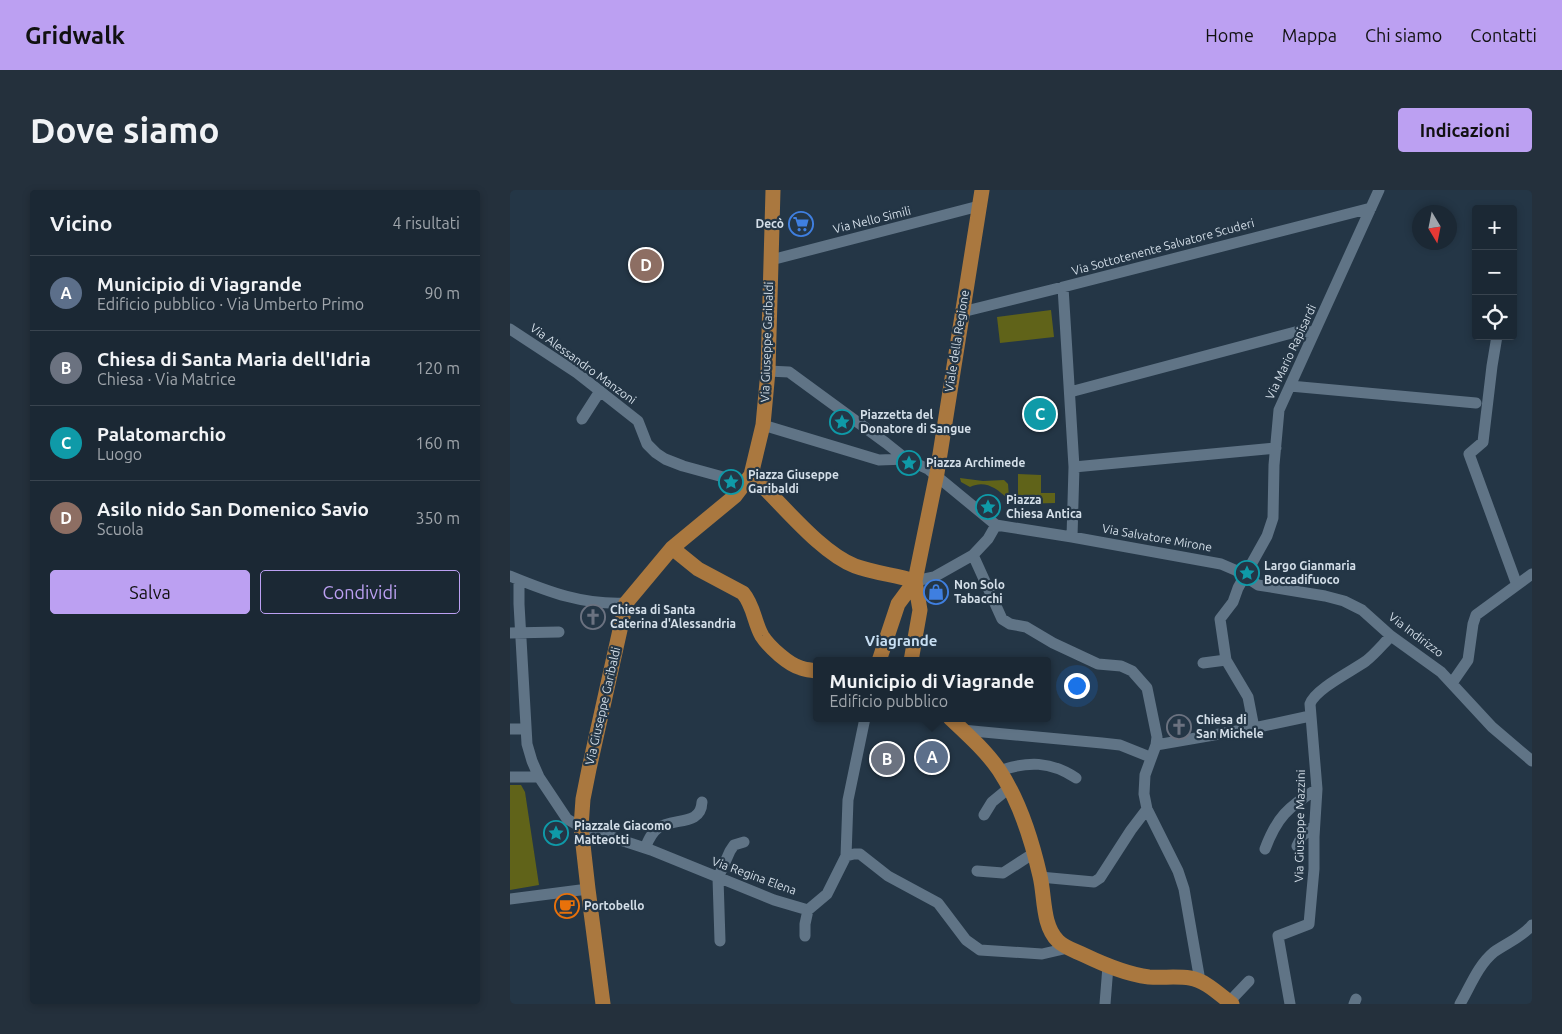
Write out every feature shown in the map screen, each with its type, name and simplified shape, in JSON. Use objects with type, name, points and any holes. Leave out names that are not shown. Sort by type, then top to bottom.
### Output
[{"type":"main road","name":"Via Giuseppe Garibaldi","points":[[603,1004],[581,827],[583,799],[626,603],[672,548],[736,496],[748,479],[763,425],[768,372],[773,190]]},
{"type":"main road","name":"Viale della Regione","points":[[915,581],[936,476],[982,190]]},
{"type":"main road","points":[[748,479],[830,551],[854,566],[915,581]]},
{"type":"main road","points":[[672,548],[698,568],[743,593],[749,600],[762,636],[769,644],[780,655],[800,668],[813,670]]},
{"type":"main road","points":[[880,657],[898,604],[915,581]]},
{"type":"main road","points":[[913,657],[920,610],[915,581]]},
{"type":"main road","points":[[954,722],[977,744],[999,771],[1009,788],[1024,822],[1034,853],[1051,932],[1059,941],[1068,948],[1108,966],[1135,975],[1191,978],[1200,981],[1230,1003]]},
{"type":"street","name":"Via Mario Rapisardi","points":[[1226,660],[1220,618],[1233,602],[1238,588],[1240,573],[1252,562],[1267,536],[1273,518],[1279,410],[1379,190]]},
{"type":"street","name":"Via Nello Simili","points":[[771,260],[979,206]]},
{"type":"street","name":"Via Sottotenente Salvatore Scuderi","points":[[962,312],[1370,208]]},
{"type":"street","points":[[1063,287],[1074,467],[1072,537]]},
{"type":"street","name":"Via Alessandro Manzoni","points":[[510,329],[577,373],[638,421],[647,444],[656,453],[683,466],[707,473],[748,479]]},
{"type":"street","points":[[1070,392],[1299,331],[1314,332]]},
{"type":"street","points":[[1496,340],[1484,442],[1470,454],[1517,585]]},
{"type":"street","points":[[768,372],[789,372],[906,459],[928,469],[996,525],[988,539],[973,555],[934,577],[915,581]]},
{"type":"street","points":[[1290,386],[1476,403]]},
{"type":"street","points":[[582,419],[600,391]]},
{"type":"street","points":[[763,425],[879,460],[906,459]]},
{"type":"street","points":[[1074,467],[1276,448]]},
{"type":"street","name":"Via Salvatore Mirone","points":[[996,525],[1221,564],[1240,573],[1254,583]]},
{"type":"street","points":[[973,555],[1002,619],[1010,624],[1026,627],[1053,643],[1098,664],[1121,666],[1132,670],[1146,688],[1157,737],[1145,775],[1144,794],[1147,809],[1178,871],[1184,889],[1200,981]]},
{"type":"street","points":[[1452,683],[1468,660],[1476,614],[1532,574]]},
{"type":"street","points":[[515,578],[541,589],[578,600],[626,603]]},
{"type":"street","name":"Via Regina Elena","points":[[515,578],[519,604],[515,633],[516,668],[527,744],[539,777],[567,820],[581,827],[645,848],[774,900],[808,910]]},
{"type":"street","name":"Via Indirizzo","points":[[1254,583],[1325,596],[1344,601],[1362,610],[1392,636],[1441,672],[1492,727],[1532,761]]},
{"type":"street","points":[[515,633],[559,632]]},
{"type":"street","name":"Via Giuseppe Mazzini","points":[[1290,1004],[1278,936],[1309,924],[1314,869],[1314,826],[1317,790],[1310,704],[1319,692],[1368,660],[1392,636]]},
{"type":"street","points":[[1203,663],[1226,660],[1248,697],[1254,728]]},
{"type":"street","points":[[1156,745],[1310,716]]},
{"type":"street","points":[[805,936],[808,910],[827,894],[846,856],[848,800],[864,722]]},
{"type":"street","points":[[510,729],[526,728]]},
{"type":"street","points":[[962,730],[1120,745],[1150,757]]},
{"type":"street","points":[[999,771],[1016,765],[1033,764],[1051,767],[1076,778]]},
{"type":"street","points":[[510,777],[539,777]]},
{"type":"street","points":[[984,815],[992,802],[1009,788]]},
{"type":"street","points":[[1266,849],[1278,821],[1298,800],[1317,790]]},
{"type":"street","points":[[645,848],[656,829],[699,814],[702,809],[702,802]]},
{"type":"street","points":[[1040,877],[1094,882],[1100,878],[1147,809]]},
{"type":"street","points":[[1297,846],[1302,836],[1314,826]]},
{"type":"street","points":[[720,941],[718,878],[734,845],[744,842]]},
{"type":"street","points":[[977,871],[1003,873],[1034,853]]},
{"type":"street","points":[[846,856],[860,854],[888,876],[938,903],[966,940],[980,950],[1042,954],[1068,948]]},
{"type":"street","points":[[510,899],[588,889]]},
{"type":"street","points":[[1460,1004],[1480,967],[1493,953],[1526,932],[1532,925]]},
{"type":"street","points":[[1105,1004],[1108,966]]},
{"type":"street","points":[[1230,1003],[1249,981]]},
{"type":"shaded area","points":[[1051,310],[1054,337],[1000,343],[997,317]]},
{"type":"shaded area","points":[[1018,474],[1041,475],[1041,493],[1055,493],[1055,503],[1018,504]]},
{"type":"shaded area","points":[[960,478],[983,481],[1004,480],[1008,484],[1009,497],[1007,498],[990,486],[981,484],[970,487],[961,482]]},
{"type":"shaded area","points":[[510,785],[521,785],[525,792],[539,885],[510,890]]},
{"type":"shaded area","points":[[554,823],[562,835],[560,840],[554,843],[549,840],[544,829]]},
{"type":"place","name":"Decò","points":[[801,224]]},
{"type":"place","name":"Asilo nido San Domenico Savio","points":[[646,265]]},
{"type":"place","name":"Palatomarchio","points":[[1040,414]]},
{"type":"place","name":"Piazzetta del Donatore di Sangue","points":[[842,422]]},
{"type":"place","name":"Piazza Archimede","points":[[909,463]]},
{"type":"place","name":"Piazza Giuseppe Garibaldi","points":[[731,482]]},
{"type":"place","name":"Piazza Chiesa Antica","points":[[988,507]]},
{"type":"place","name":"Largo Gianmaria Boccadifuoco","points":[[1247,573]]},
{"type":"place","name":"Non Solo Tabacchi","points":[[936,592]]},
{"type":"place","name":"Chiesa di Santa Caterina d'Alessandria","points":[[593,617]]},
{"type":"place","name":"Chiesa di San Michele","points":[[1179,727]]},
{"type":"place","name":"Municipio di Viagrande","points":[[932,757]]},
{"type":"place","name":"Chiesa di Santa Maria dell'Idria","points":[[887,759]]},
{"type":"place","name":"Piazzale Giacomo Matteotti","points":[[556,833]]},
{"type":"place","name":"Portobello","points":[[567,906]]},
{"type":"district","name":"Viagrande","points":[[901,641]]}]
